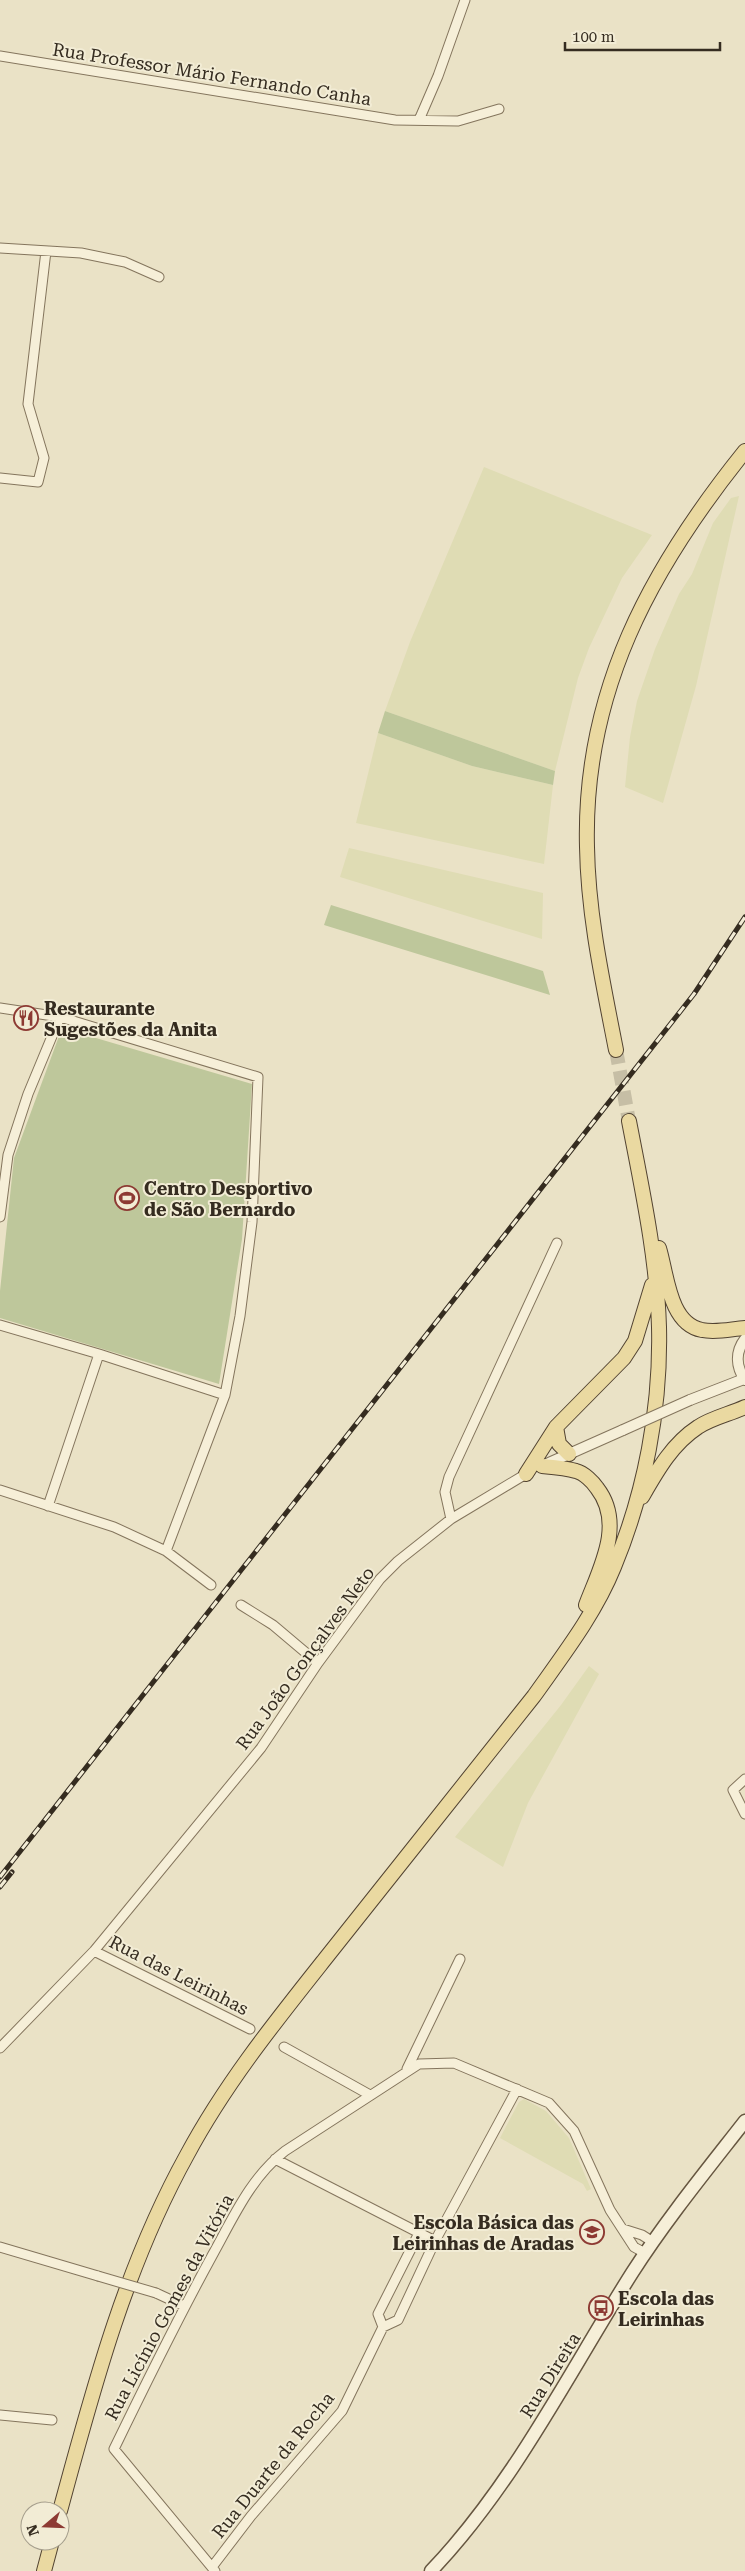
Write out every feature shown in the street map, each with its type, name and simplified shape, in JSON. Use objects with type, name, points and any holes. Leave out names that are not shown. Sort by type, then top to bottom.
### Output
[{"type":"main road","points":[[616,1050],[594,925],[587,847],[591,768],[599,726],[609,684],[636,616],[677,543],[745,451]]},
{"type":"main road","points":[[63,2501],[101,2361],[130,2276],[149,2230],[186,2155],[229,2083],[263,2038],[534,1696],[571,1644],[613,1568],[635,1508],[651,1438],[659,1379],[659,1326],[655,1274],[646,1206],[629,1121]]},
{"type":"main road","points":[[646,1206],[674,1306],[682,1318],[690,1326],[701,1330],[745,1328]]},
{"type":"main road","points":[[526,1474],[556,1427],[624,1358],[635,1340],[655,1274]]},
{"type":"main road","points":[[635,1508],[665,1459],[680,1441],[699,1426],[745,1407]]},
{"type":"main road","points":[[556,1427],[558,1444],[573,1452],[578,1472]]},
{"type":"main road","points":[[542,1466],[578,1472],[594,1484],[606,1500],[611,1521],[607,1548],[571,1644]]},
{"type":"main road","name":"Rua Direita","points":[[431,2571],[483,2512],[568,2381],[653,2242],[745,2121]]},
{"type":"main road","points":[[44,2571],[49,2551]]},
{"type":"street","points":[[419,120],[438,76],[464,0]]},
{"type":"street","name":"Rua Professor Mário Fernando Canha","points":[[0,56],[395,120],[458,121],[499,109]]},
{"type":"street","points":[[0,248],[81,253],[125,262],[159,277]]},
{"type":"street","points":[[0,478],[38,482],[44,458],[28,404],[46,251]]},
{"type":"street","points":[[0,1008],[60,1017],[258,1077],[252,1222],[240,1316],[225,1395],[166,1551]]},
{"type":"street","points":[[0,1217],[4,1154],[60,1017]]},
{"type":"street","points":[[451,1519],[445,1492],[450,1476],[557,1243]]},
{"type":"street","points":[[0,1325],[99,1354],[225,1395]]},
{"type":"street","points":[[744,1380],[737,1360],[739,1350],[745,1339]]},
{"type":"street","points":[[48,1506],[99,1354]]},
{"type":"street","name":"Rua João Gonçalves Neto","points":[[0,2048],[94,1951],[261,1748],[318,1663],[380,1579],[398,1561],[451,1519],[526,1474],[690,1400],[744,1380]]},
{"type":"street","points":[[0,1490],[114,1527],[166,1551],[211,1585]]},
{"type":"street","points":[[241,1605],[273,1625],[318,1663]]},
{"type":"street","points":[[745,1779],[733,1790],[745,1814]]},
{"type":"street","name":"Rua das Leirinhas","points":[[94,1951],[250,2029]]},
{"type":"street","points":[[404,2074],[412,2062],[460,1959]]},
{"type":"street","points":[[284,2047],[370,2095],[418,2064],[454,2063],[549,2103],[574,2131],[598,2187],[634,2247],[645,2254]]},
{"type":"street","points":[[419,2232],[378,2314],[384,2327],[398,2320],[435,2241],[517,2089]]},
{"type":"street","name":"Rua Licínio Gomes da Vitória","points":[[214,2569],[114,2449],[184,2306],[246,2194],[275,2158],[370,2095]]},
{"type":"street","points":[[275,2158],[435,2241]]},
{"type":"street","points":[[623,2229],[642,2235],[653,2242]]},
{"type":"street","points":[[0,2247],[156,2293],[184,2306]]},
{"type":"street","name":"Rua Duarte da Rocha","points":[[214,2569],[252,2516],[342,2411],[384,2327]]},
{"type":"street","points":[[0,2414],[52,2420]]},
{"type":"shaded area","points":[[484,467],[652,535],[622,578],[589,648],[578,678],[555,771],[385,711],[410,642]]},
{"type":"shaded area","points":[[739,496],[696,686],[663,803],[625,787],[630,737],[637,701],[655,649],[679,594],[692,574],[713,523],[731,498]]},
{"type":"shaded area","points":[[378,733],[472,766],[553,785],[544,864],[356,823]]},
{"type":"shaded area","points":[[349,848],[543,893],[542,939],[340,877]]},
{"type":"shaded area","points":[[589,1666],[599,1674],[528,1803],[503,1867],[455,1837],[561,1705]]},
{"type":"shaded area","points":[[524,2099],[546,2111],[569,2138],[591,2189],[587,2191],[583,2184],[500,2138],[519,2102]]},
{"type":"green space","points":[[385,711],[555,771],[553,785],[472,766],[378,733]]},
{"type":"green space","points":[[331,905],[543,971],[550,995],[324,925]]},
{"type":"green space","name":"Centro Desportivo de São Bernardo","points":[[62,1028],[252,1084],[242,1239],[219,1384],[0,1318],[0,1291],[14,1158]]},
{"type":"tunnel","points":[[616,1050],[629,1121]]},
{"type":"railway","points":[[0,1877],[694,994],[745,917]]},
{"type":"railway","points":[[0,1887],[12,1872]]},
{"type":"place","name":"Restaurante Sugestões da Anita","points":[[26,1018]]},
{"type":"place","name":"Centro Desportivo de São Bernardo","points":[[127,1198]]},
{"type":"place","name":"Escola Básica das Leirinhas de Aradas","points":[[592,2232]]},
{"type":"place","name":"Escola das Leirinhas","points":[[601,2308]]}]
